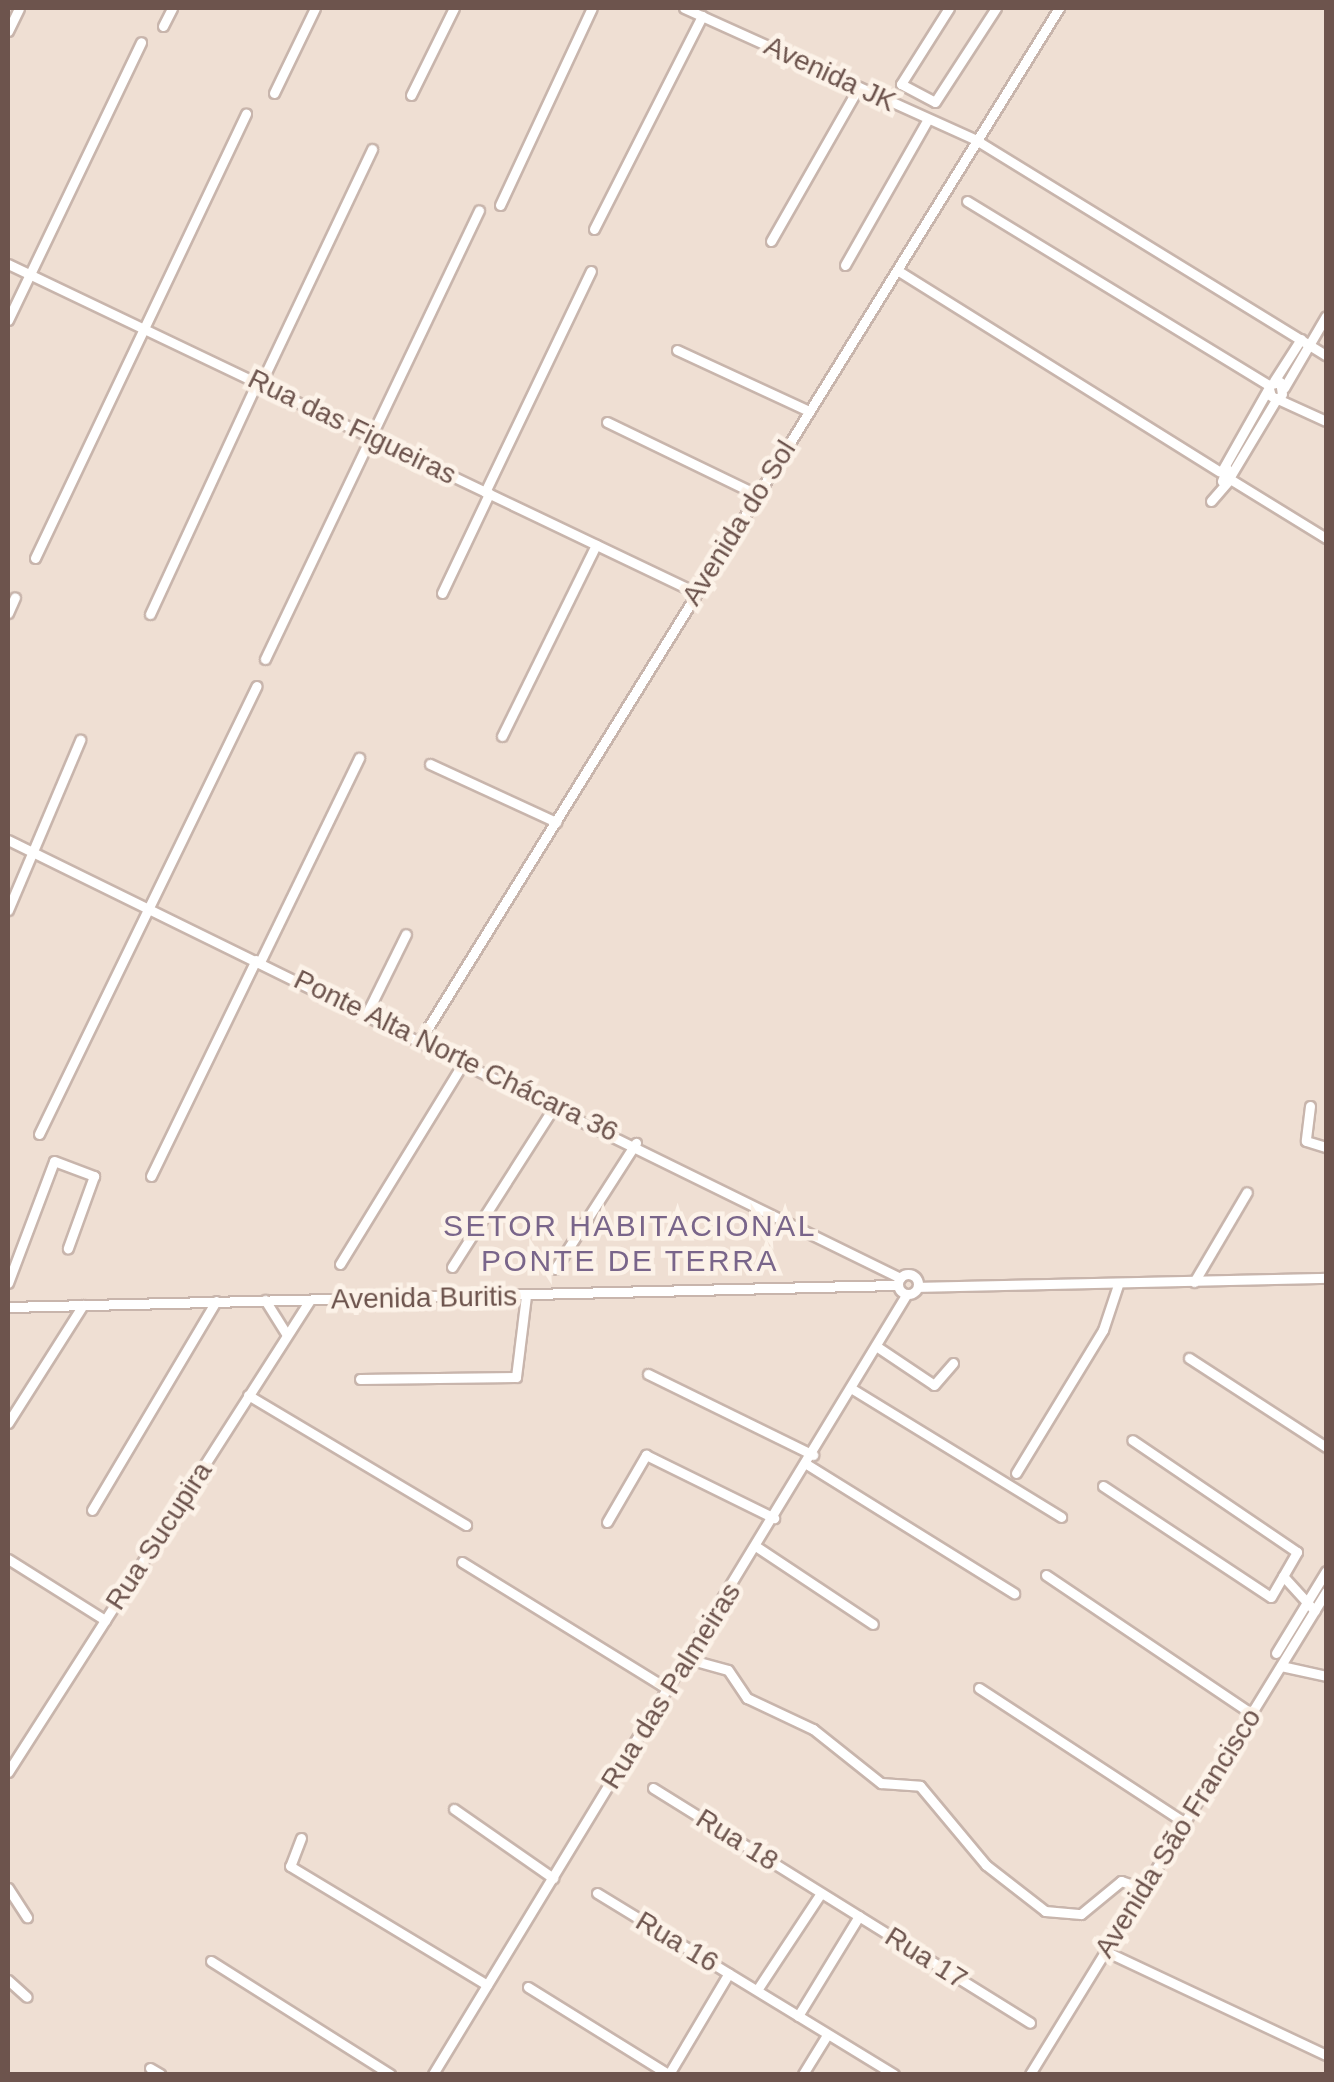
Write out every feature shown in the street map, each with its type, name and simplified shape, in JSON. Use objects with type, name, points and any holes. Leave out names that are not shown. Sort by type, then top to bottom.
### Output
[{"type":"street","points":[[8,31],[18,8]]},
{"type":"street","points":[[163,26],[172,8]]},
{"type":"street","points":[[274,93],[315,8]]},
{"type":"street","points":[[411,94],[454,8]]},
{"type":"street","points":[[500,204],[592,8]]},
{"type":"street","name":"Avenida JK","points":[[684,8],[976,140],[1326,355]]},
{"type":"street","points":[[949,8],[901,84],[934,102],[996,8]]},
{"type":"street","name":"Avenida do Sol","points":[[422,1039],[1059,8]]},
{"type":"street","points":[[594,229],[702,16]]},
{"type":"street","points":[[8,320],[140,42]]},
{"type":"street","points":[[771,241],[859,87]]},
{"type":"street","points":[[910,110],[919,95]]},
{"type":"street","points":[[35,558],[246,112]]},
{"type":"street","points":[[845,265],[928,119]]},
{"type":"street","points":[[150,614],[372,149]]},
{"type":"street","points":[[967,201],[1326,421]]},
{"type":"street","points":[[265,659],[479,210]]},
{"type":"street","name":"Rua das Figueiras","points":[[8,264],[695,592]]},
{"type":"street","points":[[897,270],[1326,538]]},
{"type":"street","points":[[442,594],[591,272]]},
{"type":"street","points":[[1211,501],[1270,386],[1326,316]]},
{"type":"street","points":[[677,350],[809,411]]},
{"type":"street","points":[[1225,475],[1281,393],[1291,364]]},
{"type":"street","points":[[1270,386],[1281,393]]},
{"type":"street","points":[[607,422],[758,495]]},
{"type":"street","points":[[502,736],[596,545]]},
{"type":"street","points":[[8,613],[15,596]]},
{"type":"street","points":[[39,1134],[257,686]]},
{"type":"street","points":[[8,910],[80,740]]},
{"type":"street","points":[[151,1176],[359,758]]},
{"type":"street","points":[[430,764],[556,822]]},
{"type":"street","name":"Ponte Alta Norte Chácara 36","points":[[8,840],[636,1143],[899,1281],[913,1274],[918,1286]]},
{"type":"street","points":[[366,1015],[406,934]]},
{"type":"street","points":[[340,1264],[465,1060]]},
{"type":"street","points":[[452,1267],[556,1104]]},
{"type":"street","points":[[1310,1106],[1306,1142],[1326,1148]]},
{"type":"street","points":[[555,1269],[636,1143]]},
{"type":"street","points":[[8,1283],[54,1162],[94,1176],[68,1248]]},
{"type":"street","points":[[1194,1282],[1247,1192]]},
{"type":"street","points":[[899,1281],[906,1295],[918,1286],[1118,1285],[1326,1276]]},
{"type":"street","name":"Avenida Buritis","points":[[8,1307],[526,1296],[899,1281]]},
{"type":"street","points":[[1016,1473],[1103,1330],[1118,1285]]},
{"type":"street","name":"Rua das Palmeiras","points":[[432,2074],[854,1390],[906,1295]]},
{"type":"street","points":[[360,1379],[516,1377],[526,1296]]},
{"type":"street","points":[[266,1300],[286,1334]]},
{"type":"street","name":"Rua Sucupira","points":[[8,1772],[310,1300]]},
{"type":"street","points":[[92,1510],[216,1301]]},
{"type":"street","points":[[8,1423],[83,1305]]},
{"type":"street","points":[[879,1348],[934,1385],[953,1363]]},
{"type":"street","points":[[1189,1358],[1326,1447]]},
{"type":"street","points":[[648,1374],[810,1460],[1014,1592]]},
{"type":"street","points":[[854,1390],[1061,1517]]},
{"type":"street","points":[[248,1395],[466,1524]]},
{"type":"street","points":[[1104,1486],[1271,1597],[1297,1552],[1132,1440]]},
{"type":"street","points":[[607,1522],[646,1455],[774,1518]]},
{"type":"street","points":[[757,1547],[873,1624]]},
{"type":"street","points":[[8,1560],[105,1620]]},
{"type":"street","points":[[462,1562],[669,1690]]},
{"type":"street","points":[[1276,1652],[1326,1570]]},
{"type":"street","points":[[1046,1575],[1252,1714]]},
{"type":"street","points":[[1283,1576],[1315,1610]]},
{"type":"street","name":"Avenida São Francisco","points":[[1030,2074],[1326,1592]]},
{"type":"street","points":[[688,1659],[728,1670],[747,1698],[812,1729],[882,1783],[920,1786],[986,1865],[1045,1911],[1080,1914],[1121,1881],[1141,1888]]},
{"type":"street","points":[[1281,1666],[1326,1676]]},
{"type":"street","points":[[979,1688],[1182,1822]]},
{"type":"street","name":"Rua 18","points":[[653,1788],[821,1892]]},
{"type":"street","points":[[454,1809],[553,1878]]},
{"type":"street","points":[[301,1838],[290,1866],[487,1986]]},
{"type":"street","points":[[8,1888],[27,1917]]},
{"type":"street","points":[[757,1990],[821,1892]]},
{"type":"street","name":"Rua 17","points":[[821,1892],[1030,2023]]},
{"type":"street","name":"Rua 16","points":[[597,1893],[894,2074]]},
{"type":"street","points":[[798,2016],[859,1916]]},
{"type":"street","points":[[1104,1951],[1326,2055]]},
{"type":"street","points":[[211,1961],[390,2074]]},
{"type":"street","points":[[528,1987],[669,2074],[729,1974]]},
{"type":"street","points":[[8,1980],[28,1997]]},
{"type":"street","points":[[802,2074],[828,2035]]},
{"type":"street","points":[[150,2068],[160,2074]]},
{"type":"shaded area","points":[[8,8],[1326,8],[1326,2074],[8,2074]]},
{"type":"district","name":"SETOR HABITACIONAL PONTE DE TERRA","points":[[630,1243]]}]
